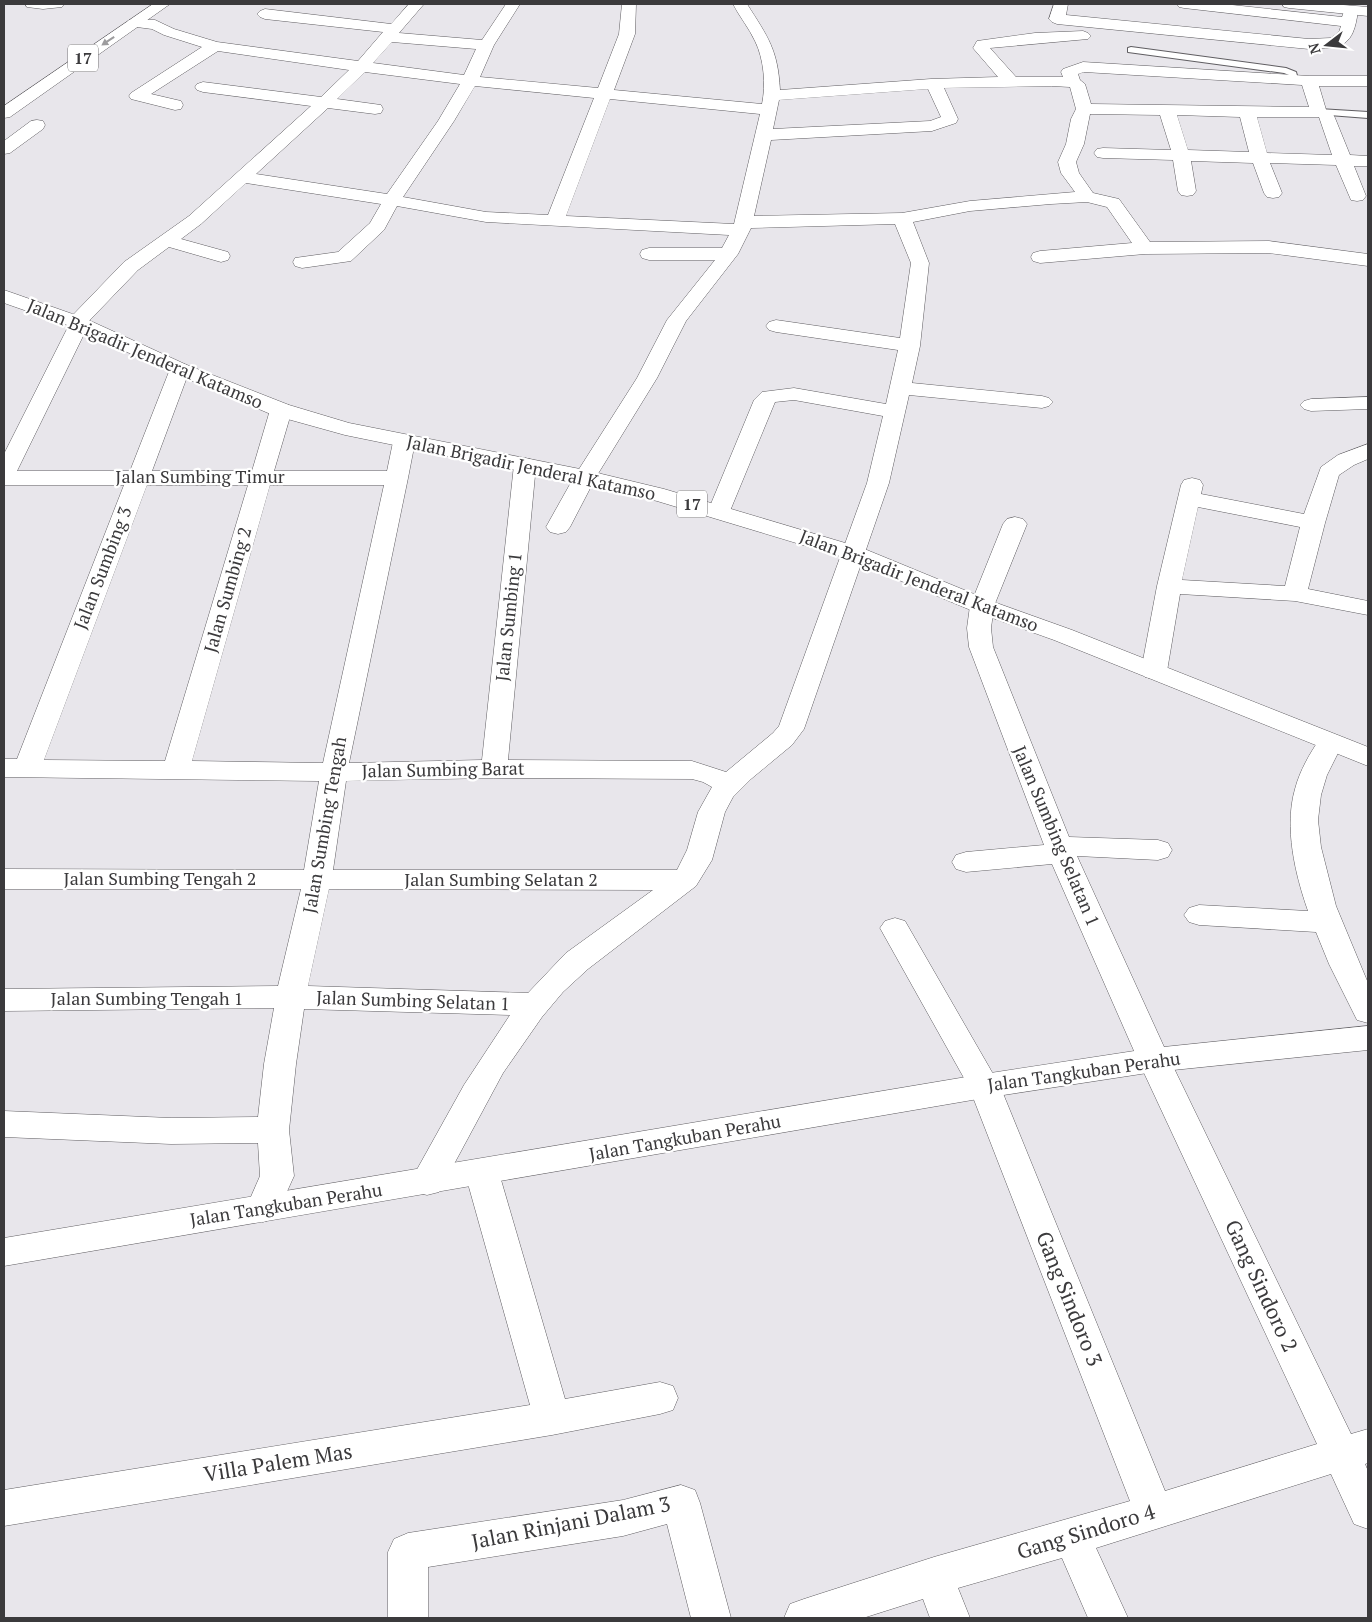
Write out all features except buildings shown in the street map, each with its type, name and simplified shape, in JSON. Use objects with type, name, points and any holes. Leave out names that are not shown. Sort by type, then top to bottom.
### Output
[{"type":"main road","points":[[32,4],[57,4]]},
{"type":"main road","name":"17","points":[[4,95],[139,4]]},
{"type":"main road","name":"17","points":[[4,113],[163,4]]},
{"type":"main road","points":[[4,477],[78,323],[131,266],[195,220],[325,102],[362,66],[414,4]]},
{"type":"main road","points":[[302,262],[344,257],[377,226],[392,200],[446,121],[470,81],[486,45],[513,4]]},
{"type":"main road","points":[[555,221],[626,34],[629,4]]},
{"type":"main road","points":[[558,527],[586,477],[648,378],[677,320],[729,254],[743,226],[771,103],[771,68],[764,43],[740,4]]},
{"type":"main road","points":[[1061,4],[1058,20],[1285,43],[1319,44],[1341,39],[1346,34],[1349,12]]},
{"type":"main road","points":[[1165,31],[1173,4]]},
{"type":"main road","points":[[1184,4],[1368,12]]},
{"type":"main road","points":[[1289,4],[1349,12]]},
{"type":"main road","points":[[265,14],[486,45]]},
{"type":"main road","points":[[134,23],[155,25],[169,32],[214,46],[470,81],[604,95],[771,103],[854,111],[932,126],[948,122],[950,115],[934,84]]},
{"type":"main road","points":[[1011,81],[981,46],[991,42],[1084,36]]},
{"type":"main road","points":[[1035,38],[1048,50]]},
{"type":"main road","points":[[175,104],[137,96],[214,46]]},
{"type":"main road","points":[[1073,83],[1069,72],[1083,67],[1301,80],[1368,81]]},
{"type":"main road","points":[[1301,80],[1323,115],[1345,162],[1357,196]]},
{"type":"main road","points":[[765,135],[854,111],[934,84],[1011,81],[1073,83],[1077,84],[1084,109],[1076,125],[1077,136],[1067,162],[1070,172],[1087,198]]},
{"type":"main road","points":[[202,87],[375,109]]},
{"type":"main road","points":[[1084,109],[1106,108],[1323,115]]},
{"type":"main road","points":[[1168,113],[1181,156],[1187,190]]},
{"type":"main road","points":[[1248,116],[1260,159],[1273,193]]},
{"type":"main road","points":[[4,149],[37,125]]},
{"type":"main road","points":[[1103,153],[1345,162],[1368,161]]},
{"type":"main road","points":[[243,177],[392,200],[486,218],[743,226],[902,218],[970,206],[1087,198],[1113,202],[1145,248]]},
{"type":"main road","points":[[427,1182],[486,1075],[534,1004],[578,960],[630,924],[685,880],[696,865],[704,847],[707,824],[715,803],[728,785],[784,739],[791,729],[878,483],[910,346],[920,262],[902,218]]},
{"type":"main road","points":[[165,240],[221,256]]},
{"type":"main road","points":[[1040,257],[1145,248],[1269,247],[1368,260]]},
{"type":"main road","points":[[649,254],[729,254]]},
{"type":"main road","name":"Jalan Brigadir Jenderal Katamso","points":[[4,296],[78,323],[180,370],[281,410],[345,429],[404,442],[586,477],[719,511],[854,553],[982,606],[1154,671],[1368,757]]},
{"type":"main road","points":[[776,326],[910,346]]},
{"type":"main road","name":"Jalan Sumbing 3","points":[[15,768],[138,478],[180,370]]},
{"type":"main road","points":[[900,388],[1042,402]]},
{"type":"main road","points":[[719,511],[765,400],[769,396],[794,394],[895,412]]},
{"type":"main road","points":[[1311,405],[1368,403]]},
{"type":"main road","name":"Jalan Sumbing 2","points":[[176,770],[281,410]]},
{"type":"main road","name":"Jalan Sumbing Tengah","points":[[263,1208],[277,1176],[273,1130],[280,1064],[291,998],[317,880],[334,772],[404,442]]},
{"type":"main road","points":[[1295,594],[1313,522],[1329,472],[1346,460],[1368,451]]},
{"type":"main road","name":"Jalan Sumbing 1","points":[[494,769],[525,465]]},
{"type":"main road","name":"Jalan Sumbing Timur","points":[[4,477],[138,478],[261,476],[397,478]]},
{"type":"main road","points":[[1154,671],[1190,492],[1313,522]]},
{"type":"main road","name":"Jalan Sumbing Selatan 1","points":[[1015,524],[982,606],[979,628],[981,646],[992,679],[1059,849],[1154,1060]]},
{"type":"main road","points":[[1170,586],[1295,594],[1368,608]]},
{"type":"main road","points":[[1330,743],[1316,768],[1307,796],[1305,823],[1310,857],[1327,922],[1337,949],[1368,1012]]},
{"type":"main road","name":"Jalan Sumbing Barat","points":[[15,768],[334,772],[494,769],[692,770],[712,775],[728,785]]},
{"type":"main road","points":[[966,862],[1059,849],[1158,850]]},
{"type":"main road","name":"Jalan Sumbing Tengah 2","points":[[4,878],[317,880]]},
{"type":"main road","name":"Jalan Sumbing Selatan 2","points":[[317,880],[685,880]]},
{"type":"main road","points":[[1198,915],[1327,922]]},
{"type":"main road","name":"Gang Sindoro 3","points":[[895,928],[984,1086],[1154,1512]]},
{"type":"main road","name":"Jalan Sumbing Selatan 1","points":[[291,998],[534,1004]]},
{"type":"main road","name":"Jalan Sumbing Tengah 1","points":[[4,1000],[291,998]]},
{"type":"main road","name":"Jalan Tangkuban Perahu","points":[[4,1252],[482,1173],[984,1086],[1154,1060],[1368,1038]]},
{"type":"main road","name":"Gang Sindoro 2","points":[[1154,1060],[1355,1450],[1368,1511]]},
{"type":"main road","points":[[4,1124],[171,1132],[273,1130]]},
{"type":"main road","points":[[482,1173],[552,1418]]},
{"type":"main road","name":"Villa Palem Mas","points":[[4,1508],[552,1418],[660,1398]]},
{"type":"main road","name":"Gang Sindoro 4","points":[[804,1618],[934,1576],[1072,1537],[1355,1450]]},
{"type":"main road","name":"Jalan Rinjani Dalam 3","points":[[408,1618],[408,1552],[623,1518],[681,1503],[712,1618]]},
{"type":"main road","points":[[1072,1537],[1108,1618]]},
{"type":"main road","points":[[934,1576],[950,1618]]},
{"type":"lane","points":[[1131,50],[1286,71],[1301,80]]},
{"type":"lane","points":[[1323,115],[1368,115]]}]
